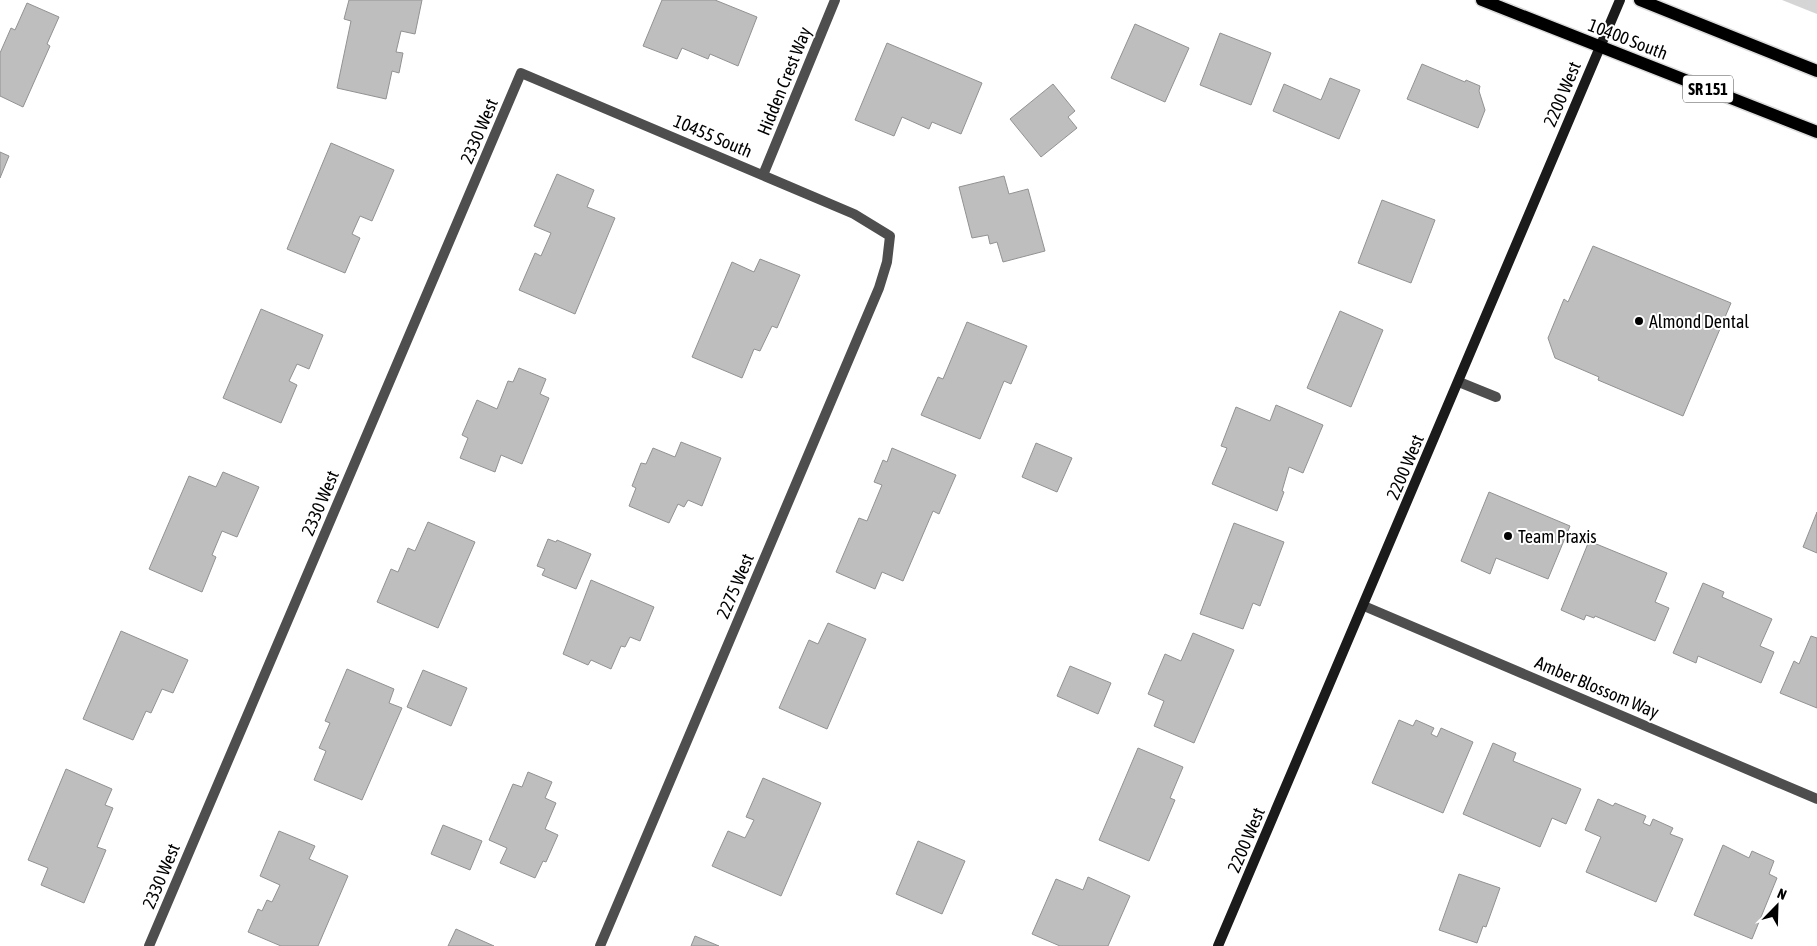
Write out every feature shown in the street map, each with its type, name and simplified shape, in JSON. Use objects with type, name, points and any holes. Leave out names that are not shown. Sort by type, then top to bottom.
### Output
[{"type":"main road","name":"10400 South","points":[[1482,0],[1817,132]]},
{"type":"main road","points":[[1640,0],[1817,71]]},
{"type":"street","name":"Hidden Crest Way","points":[[762,175],[835,0]]},
{"type":"street","name":"2200 West","points":[[1218,946],[1620,0]]},
{"type":"street","name":"10455 South","points":[[521,73],[854,214],[890,236]]},
{"type":"street","name":"2330 West","points":[[149,946],[521,73]]},
{"type":"street","name":"2275 West","points":[[600,946],[879,288],[887,262],[890,236]]},
{"type":"street","points":[[1459,382],[1496,398]]},
{"type":"street","name":"Amber Blossom Way","points":[[1364,606],[1817,799]]},
{"type":"shaded area","points":[[1782,0],[1817,0],[1817,14]]},
{"type":"building","points":[[349,0],[422,0],[415,34],[401,31],[396,52],[403,53],[399,73],[392,71],[386,99],[337,88],[351,21],[344,19]]},
{"type":"building","points":[[662,0],[715,0],[757,17],[738,66],[710,54],[708,59],[682,48],[677,59],[643,46]]},
{"type":"building","points":[[27,3],[59,17],[47,44],[50,46],[23,107],[0,96],[0,53],[11,28],[15,30]]},
{"type":"building","points":[[1135,24],[1189,48],[1165,102],[1111,78]]},
{"type":"building","points":[[1220,33],[1271,53],[1251,105],[1200,85]]},
{"type":"building","points":[[887,43],[982,83],[961,134],[932,122],[929,129],[902,117],[894,136],[855,120]]},
{"type":"building","points":[[1422,64],[1465,82],[1466,80],[1480,86],[1479,91],[1485,110],[1478,128],[1407,99]]},
{"type":"building","points":[[1330,78],[1360,90],[1339,139],[1273,111],[1284,84],[1321,100]]},
{"type":"building","points":[[1053,84],[1075,111],[1068,117],[1077,128],[1041,157],[1010,119]]},
{"type":"building","points":[[331,143],[394,170],[372,221],[360,216],[352,234],[360,238],[345,273],[287,249]]},
{"type":"building","points":[[0,152],[9,156],[0,178]]},
{"type":"building","points":[[557,174],[594,190],[587,207],[615,218],[575,314],[519,290],[535,253],[541,256],[551,233],[534,226]]},
{"type":"building","points":[[1004,176],[1009,194],[1028,189],[1045,251],[1003,262],[997,242],[990,244],[988,235],[972,238],[959,187]]},
{"type":"building","points":[[1382,200],[1435,220],[1411,283],[1358,263]]},
{"type":"building","name":"Almond Dental","points":[[1593,246],[1731,303],[1683,416],[1598,380],[1599,377],[1555,358],[1548,338],[1564,299],[1568,302]]},
{"type":"building","points":[[760,259],[800,275],[777,328],[772,326],[760,351],[754,349],[742,378],[692,357],[732,262],[754,272]]},
{"type":"building","points":[[261,309],[323,335],[309,369],[297,364],[289,381],[297,385],[281,423],[223,398]]},
{"type":"building","points":[[1340,311],[1383,330],[1351,407],[1307,388]]},
{"type":"building","points":[[967,322],[1027,346],[1011,384],[1004,381],[980,439],[921,415],[938,377],[943,379]]},
{"type":"building","points":[[519,368],[546,379],[540,394],[549,398],[522,464],[501,455],[495,472],[460,458],[468,438],[462,435],[477,400],[497,409],[508,381],[513,382]]},
{"type":"building","points":[[1276,405],[1323,425],[1303,473],[1289,467],[1282,491],[1284,492],[1277,511],[1212,484],[1227,448],[1221,446],[1236,407],[1270,421]]},
{"type":"building","points":[[681,442],[721,458],[702,506],[688,500],[684,507],[678,504],[669,523],[629,506],[636,488],[632,486],[641,463],[646,464],[653,448],[675,457]]},
{"type":"building","points":[[1036,443],[1072,458],[1057,492],[1022,477]]},
{"type":"building","points":[[892,448],[956,475],[939,514],[933,511],[903,581],[882,572],[875,589],[836,572],[859,518],[867,521],[882,485],[874,482],[883,460],[887,462]]},
{"type":"building","points":[[223,472],[259,487],[237,537],[222,531],[212,555],[216,557],[202,592],[149,569],[189,476],[216,487]]},
{"type":"building","points":[[1489,492],[1570,526],[1548,579],[1496,558],[1490,574],[1461,561]]},
{"type":"building","points":[[1817,512],[1817,553],[1803,547]]},
{"type":"building","points":[[428,522],[475,542],[438,628],[377,602],[391,569],[398,572],[408,548],[415,551]]},
{"type":"building","points":[[1234,523],[1284,542],[1260,606],[1253,603],[1243,629],[1200,614]]},
{"type":"building","points":[[548,539],[556,542],[557,540],[591,554],[576,589],[542,575],[545,569],[537,566]]},
{"type":"building","points":[[1589,541],[1667,573],[1655,602],[1669,608],[1655,641],[1595,616],[1594,618],[1586,615],[1584,620],[1561,610]]},
{"type":"building","points":[[591,580],[654,607],[640,641],[630,637],[625,647],[621,646],[611,669],[591,660],[588,665],[563,654]]},
{"type":"building","points":[[1703,583],[1724,592],[1722,597],[1772,619],[1760,646],[1774,652],[1761,683],[1698,656],[1696,663],[1673,653]]},
{"type":"building","points":[[828,623],[866,639],[827,729],[779,708],[809,640],[818,644]]},
{"type":"building","points":[[121,631],[188,660],[173,693],[162,689],[151,713],[146,711],[133,740],[83,719]]},
{"type":"building","points":[[1193,633],[1234,650],[1194,743],[1154,726],[1164,701],[1148,694],[1165,654],[1181,661]]},
{"type":"building","points":[[1811,636],[1817,638],[1817,708],[1780,693],[1794,661],[1799,664]]},
{"type":"building","points":[[1070,666],[1111,683],[1098,714],[1057,696]]},
{"type":"building","points":[[347,669],[394,689],[389,703],[402,708],[362,800],[314,780],[326,751],[319,748],[330,723],[325,721]]},
{"type":"building","points":[[423,670],[467,688],[451,726],[407,707]]},
{"type":"building","points":[[1399,720],[1413,726],[1416,720],[1434,728],[1431,734],[1437,737],[1441,728],[1473,742],[1443,813],[1372,783]]},
{"type":"building","points":[[1493,743],[1516,753],[1513,761],[1581,789],[1566,824],[1552,818],[1540,847],[1463,814]]},
{"type":"building","points":[[1138,748],[1183,767],[1170,798],[1175,800],[1149,861],[1099,840]]},
{"type":"building","points":[[66,769],[112,789],[105,805],[113,808],[97,847],[106,850],[84,903],[41,885],[48,868],[28,860]]},
{"type":"building","points":[[528,772],[552,782],[545,798],[556,803],[545,829],[558,835],[546,862],[543,861],[535,878],[500,863],[507,848],[489,840],[513,784],[522,787]]},
{"type":"building","points":[[763,778],[821,803],[781,896],[712,866],[728,831],[745,838],[754,820],[746,817]]},
{"type":"building","points":[[1598,799],[1613,806],[1615,803],[1646,816],[1643,823],[1650,826],[1653,819],[1673,828],[1670,834],[1683,839],[1656,902],[1586,872],[1601,837],[1585,830]]},
{"type":"building","points":[[443,825],[482,841],[470,870],[431,854]]},
{"type":"building","points":[[279,831],[315,846],[309,859],[348,876],[318,946],[281,946],[248,932],[258,909],[262,911],[267,900],[272,902],[280,885],[260,876]]},
{"type":"building","points":[[918,841],[965,861],[942,914],[896,894]]},
{"type":"building","points":[[1723,845],[1749,858],[1752,851],[1774,861],[1769,874],[1777,878],[1752,939],[1694,915]]},
{"type":"building","points":[[1459,874],[1500,888],[1486,927],[1483,926],[1477,943],[1439,930]]},
{"type":"building","points":[[1088,877],[1130,896],[1108,946],[1060,946],[1032,934],[1056,879],[1083,890]]},
{"type":"building","points":[[456,929],[494,946],[448,946]]},
{"type":"building","points":[[695,936],[719,946],[691,946]]},
{"type":"place","name":"Almond Dental","points":[[1639,321]]},
{"type":"place","name":"Team Praxis","points":[[1508,536]]}]
